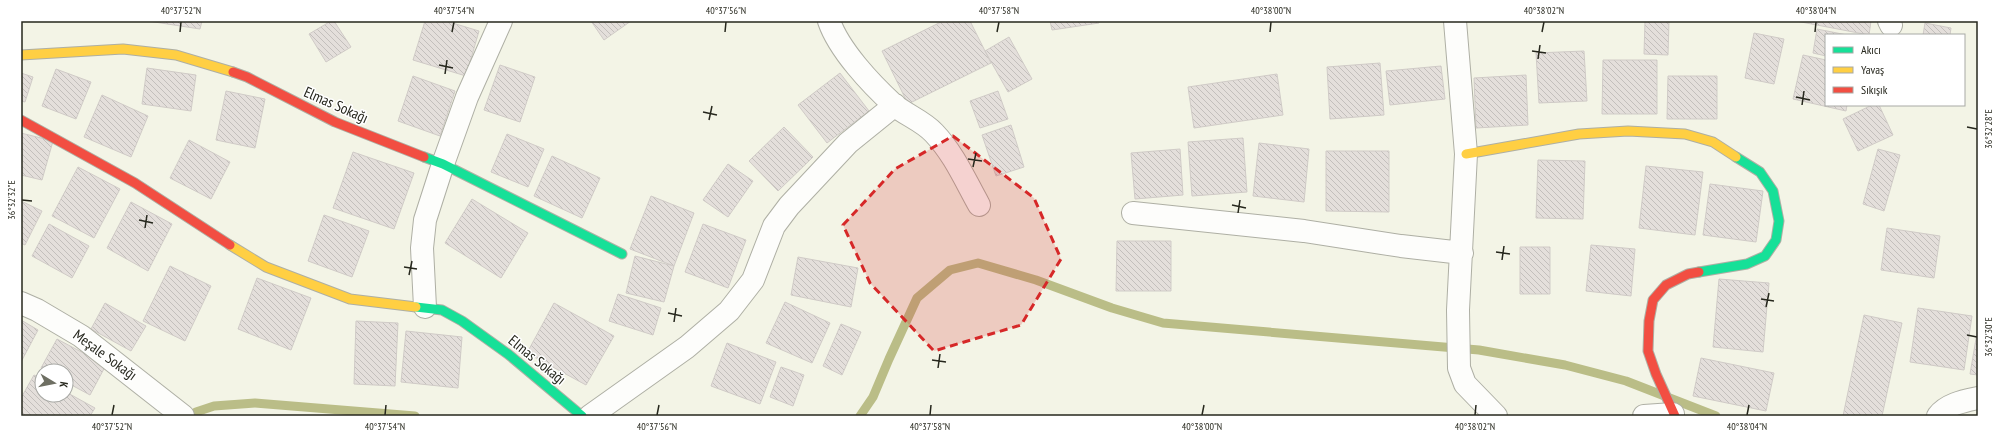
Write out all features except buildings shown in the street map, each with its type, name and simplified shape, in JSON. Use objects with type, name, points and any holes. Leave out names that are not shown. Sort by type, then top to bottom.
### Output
[{"type":"street","points":[[425,307],[422,273],[423,234],[425,220],[443,164],[467,98],[502,21]]},
{"type":"street","points":[[829,21],[833,31],[855,64],[895,105],[933,131],[950,151],[978,205]]},
{"type":"street","points":[[1455,21],[1466,154],[1458,310],[1458,368],[1465,384],[1496,416]]},
{"type":"street","name":"Elmas Sokağı","points":[[21,54],[123,49],[176,55],[217,66],[247,77],[335,122],[443,164],[622,254]]},
{"type":"street","points":[[590,416],[687,347],[729,311],[753,280],[774,226],[789,206],[848,143],[895,105]]},
{"type":"street","name":"Elmas Sokağı","points":[[21,120],[135,183],[224,242],[266,267],[350,299],[442,310],[474,329],[508,354],[582,416]]},
{"type":"street","points":[[1466,154],[1579,134],[1628,131],[1685,134],[1713,142],[1760,172],[1773,191],[1779,221],[1776,240],[1765,256],[1746,264],[1688,274],[1666,285],[1653,300],[1649,321],[1648,351],[1674,415],[1644,416]]},
{"type":"street","points":[[1133,213],[1304,231],[1401,246],[1462,253]]},
{"type":"street","name":"Meşale Sokağı","points":[[21,303],[37,310],[81,336],[183,416]]},
{"type":"street","points":[[1938,416],[1942,411],[1961,401],[1978,398]]},
{"type":"highlighted area","points":[[953,136],[1034,198],[1061,259],[1021,325],[934,351],[870,283],[843,225],[895,169]]},
{"type":"waterway","points":[[860,416],[873,397],[917,298],[950,270],[978,263],[1036,280],[1112,308],[1163,323],[1479,350],[1565,365],[1626,381],[1716,416]]},
{"type":"waterway","points":[[196,412],[214,406],[255,403],[415,416]]},
{"type":"traffic: fast","points":[[424,157],[443,164],[622,254]]},
{"type":"traffic: fast","points":[[1699,272],[1747,264],[1765,256],[1776,240],[1779,221],[1773,191],[1760,172],[1736,157]]},
{"type":"traffic: fast","points":[[416,307],[442,310],[462,321],[508,354],[582,416]]},
{"type":"traffic: slow","points":[[21,55],[123,49],[176,55],[233,72]]},
{"type":"traffic: slow","points":[[1466,154],[1579,134],[1628,131],[1685,134],[1713,142],[1736,157]]},
{"type":"traffic: slow","points":[[230,245],[266,267],[350,299],[416,307]]},
{"type":"traffic: jam","points":[[233,72],[247,77],[335,122],[424,157]]},
{"type":"traffic: jam","points":[[21,120],[135,183],[230,245]]},
{"type":"traffic: jam","points":[[1675,416],[1656,374],[1648,351],[1649,321],[1653,300],[1666,285],[1688,274],[1699,272]]}]
